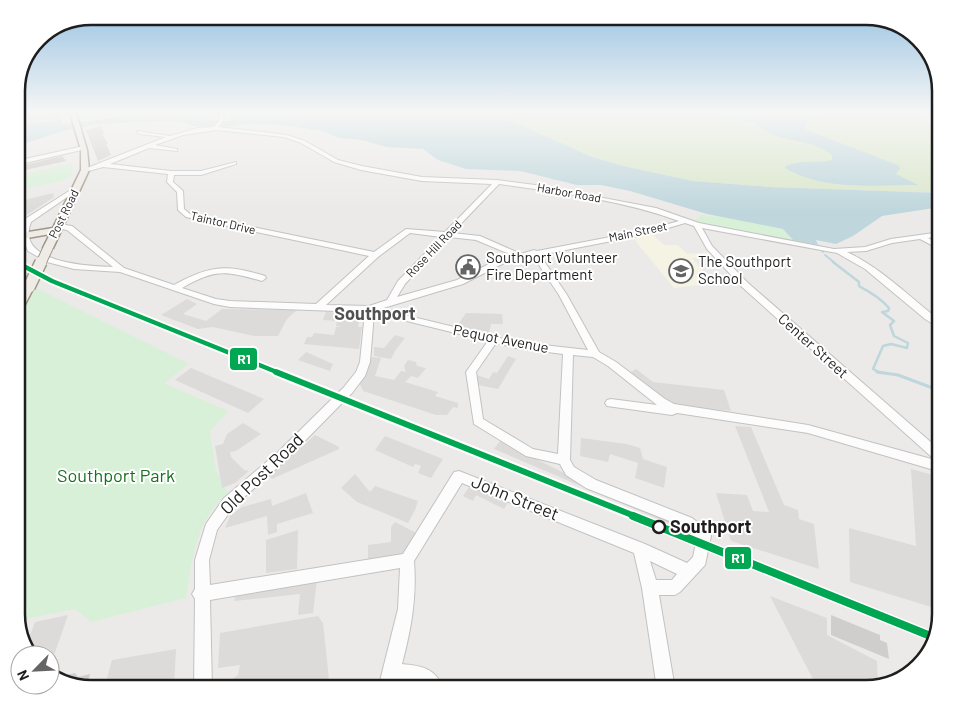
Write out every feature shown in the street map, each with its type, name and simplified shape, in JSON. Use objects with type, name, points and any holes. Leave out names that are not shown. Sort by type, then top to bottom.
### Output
[{"type":"main road","name":"Post Road","points":[[25,294],[85,170],[84,148]]},
{"type":"main road","points":[[25,235],[58,228]]},
{"type":"street","points":[[85,170],[104,165],[148,146],[175,150]]},
{"type":"street","name":"Harbor Road","points":[[310,146],[336,161],[378,172],[422,179],[497,182],[628,204],[697,224],[834,251],[866,249],[891,241],[932,235]]},
{"type":"street","points":[[25,160],[84,148]]},
{"type":"street","points":[[104,165],[171,173],[201,173],[234,163]]},
{"type":"street","name":"Taintor Drive","points":[[171,173],[170,182],[180,191],[181,210],[188,216],[375,255]]},
{"type":"street","name":"Rose Hill Road","points":[[390,302],[401,283],[497,182]]},
{"type":"street","points":[[25,228],[28,221],[77,188]]},
{"type":"street","name":"Main Street","points":[[390,302],[460,282],[497,262],[518,256],[648,232],[685,221]]},
{"type":"street","name":"Center Street","points":[[697,224],[706,241],[737,278],[827,360],[932,450]]},
{"type":"street","name":"Pequot Avenue","points":[[58,228],[70,228],[121,270],[230,304],[370,309],[493,340],[568,352],[595,354],[612,364],[661,402],[672,408],[808,429],[932,465]]},
{"type":"street","points":[[318,307],[375,255],[406,232],[414,230],[482,240],[518,256]]},
{"type":"street","points":[[921,237],[932,243]]},
{"type":"street","points":[[25,241],[33,251],[60,263],[121,270]]},
{"type":"street","points":[[866,249],[861,256],[867,265],[901,296],[932,319]]},
{"type":"street","points":[[834,251],[867,265]]},
{"type":"street","points":[[534,252],[563,295],[595,354]]},
{"type":"street","points":[[175,288],[201,274],[226,268],[262,278]]},
{"type":"street","points":[[370,309],[390,302]]},
{"type":"street","name":"Old Post Road","points":[[202,680],[200,594],[206,538],[217,516],[229,502],[281,457],[317,421],[360,373],[365,362],[370,309]]},
{"type":"street","points":[[493,340],[471,372],[478,421],[530,453],[564,460]]},
{"type":"street","points":[[568,352],[564,460],[570,471],[591,484],[687,522],[702,532],[704,536],[700,560],[688,571],[675,588],[650,588]]},
{"type":"street","points":[[611,404],[672,411],[672,408]]},
{"type":"street","name":"John Street","points":[[407,560],[459,476],[640,549],[688,571]]},
{"type":"street","points":[[640,549],[650,588],[665,680]]},
{"type":"street","points":[[200,594],[407,560],[410,582],[404,621],[389,680],[427,677],[430,680]]},
{"type":"shaded area","points":[[53,193],[54,197],[25,216],[25,200]]},
{"type":"shaded area","name":"The Southport School","points":[[652,234],[664,245],[678,245],[687,254],[712,252],[715,256],[692,258],[714,283],[674,288],[633,238]]},
{"type":"shaded area","points":[[187,299],[197,304],[183,314],[206,321],[222,309],[297,310],[287,319],[278,336],[254,336],[213,327],[198,329],[161,315]]},
{"type":"shaded area","points":[[326,312],[345,313],[351,315],[351,318],[360,319],[358,327],[362,327],[359,349],[304,344],[307,337],[312,337],[314,333],[334,335],[336,327],[342,327],[336,326],[337,321],[323,320]]},
{"type":"shaded area","points":[[466,313],[502,314],[503,324],[491,324],[489,333],[457,326]]},
{"type":"shaded area","points":[[395,335],[405,338],[391,359],[374,356],[374,347],[384,348]]},
{"type":"shaded area","points":[[306,352],[333,364],[330,371],[298,360]]},
{"type":"shaded area","points":[[508,356],[516,359],[498,389],[478,385],[477,375],[489,379],[493,372],[497,373]]},
{"type":"shaded area","points":[[372,357],[381,358],[375,376],[394,380],[401,371],[406,372],[404,366],[408,360],[416,362],[417,366],[426,368],[418,378],[411,376],[405,382],[438,392],[435,396],[458,403],[458,408],[453,407],[447,415],[436,415],[363,391],[359,382]]},
{"type":"shaded area","points":[[191,368],[264,399],[248,413],[175,380]]},
{"type":"shaded area","points":[[636,369],[653,382],[724,390],[731,411],[681,406],[668,401],[631,372]]},
{"type":"shaded area","points":[[243,423],[261,434],[236,451],[230,452],[231,457],[244,470],[249,471],[235,483],[222,488],[215,446],[223,444],[227,434]]},
{"type":"shaded area","points":[[735,426],[751,427],[784,505],[798,510],[799,519],[814,524],[819,569],[731,541],[716,493],[747,495],[753,511],[769,512]]},
{"type":"shaded area","points":[[315,435],[339,447],[339,449],[272,479],[269,476]]},
{"type":"shaded area","points":[[385,436],[443,459],[431,478],[418,473],[421,466],[415,464],[413,467],[375,450]]},
{"type":"shaded area","points":[[581,438],[627,444],[640,448],[643,459],[667,467],[664,488],[635,478],[638,463],[610,454],[608,462],[580,456]]},
{"type":"shaded area","points":[[500,441],[582,482],[681,524],[691,533],[494,449]]},
{"type":"shaded area","points":[[911,469],[932,475],[932,607],[850,582],[849,528],[916,546]]},
{"type":"shaded area","points":[[355,474],[370,492],[375,486],[418,501],[408,523],[357,502],[341,488]]},
{"type":"shaded area","points":[[473,481],[510,499],[504,509],[476,495],[473,501],[463,496]]},
{"type":"shaded area","points":[[306,493],[313,513],[277,524],[277,532],[268,535],[267,516],[225,528],[230,516],[242,507],[271,499],[272,506]]},
{"type":"shaded area","points":[[395,522],[428,539],[410,566],[368,571],[368,545],[391,542],[391,527]]},
{"type":"shaded area","points":[[298,530],[297,569],[266,573],[266,540]]},
{"type":"shaded area","points":[[317,580],[313,613],[298,615],[300,594],[234,601],[237,589]]},
{"type":"shaded area","points":[[770,596],[827,618],[827,635],[877,661],[878,679],[813,680]]},
{"type":"shaded area","points":[[68,615],[58,645],[33,645],[29,638],[35,622]]},
{"type":"shaded area","points":[[318,616],[323,623],[329,680],[232,680],[238,675],[240,665],[218,668],[220,633]]},
{"type":"shaded area","points":[[176,649],[174,680],[106,680],[112,660]]},
{"type":"green space","points":[[567,146],[932,146],[932,193],[770,187],[693,181],[623,166],[592,157]]},
{"type":"green space","points":[[72,163],[72,175],[65,180],[25,189],[25,174]]},
{"type":"green space","points":[[716,214],[783,229],[793,240],[819,246],[693,221],[702,215],[715,217]]},
{"type":"green space","name":"Southport Park","points":[[25,282],[189,364],[164,383],[228,411],[210,431],[216,471],[228,493],[208,516],[202,528],[193,555],[186,598],[91,622],[75,609],[25,619]]},
{"type":"water","points":[[382,146],[567,146],[592,157],[623,166],[693,181],[770,187],[932,193],[932,208],[882,216],[853,236],[836,244],[816,240],[818,245],[793,240],[783,229],[707,214],[630,191],[601,185],[577,185],[520,171],[466,169],[438,160],[423,149]]},
{"type":"water","points":[[815,146],[848,146],[898,165],[900,168],[896,174],[918,185],[867,186],[833,183],[800,175],[785,168],[791,164],[832,160],[832,155]]},
{"type":"building","points":[[92,146],[107,146],[111,155],[98,161]]},
{"type":"building","points":[[62,156],[66,161],[25,170],[25,165]]},
{"type":"building","points":[[831,615],[880,635],[880,640],[887,643],[889,659],[831,635]]},
{"type":"building","points":[[75,673],[78,677],[90,674],[88,680],[66,675]]},
{"type":"waterway","points":[[825,255],[835,263]]},
{"type":"waterway","points":[[833,262],[859,282],[859,286],[878,298],[889,308],[888,311],[882,312],[894,321],[890,325],[894,336],[908,343],[907,348],[891,344],[883,346],[873,369],[880,372]]},
{"type":"waterway","points":[[880,372],[898,375],[932,388]]},
{"type":"transit line","name":"R1","points":[[25,267],[52,281],[100,301],[929,635]]},
{"type":"place","name":"Southport Volunteer Fire Department","points":[[468,267]]},
{"type":"place","name":"The Southport School","points":[[681,271]]},
{"type":"place","name":"Southport","points":[[659,527]]},
{"type":"district","name":"Southport","points":[[375,314]]}]
